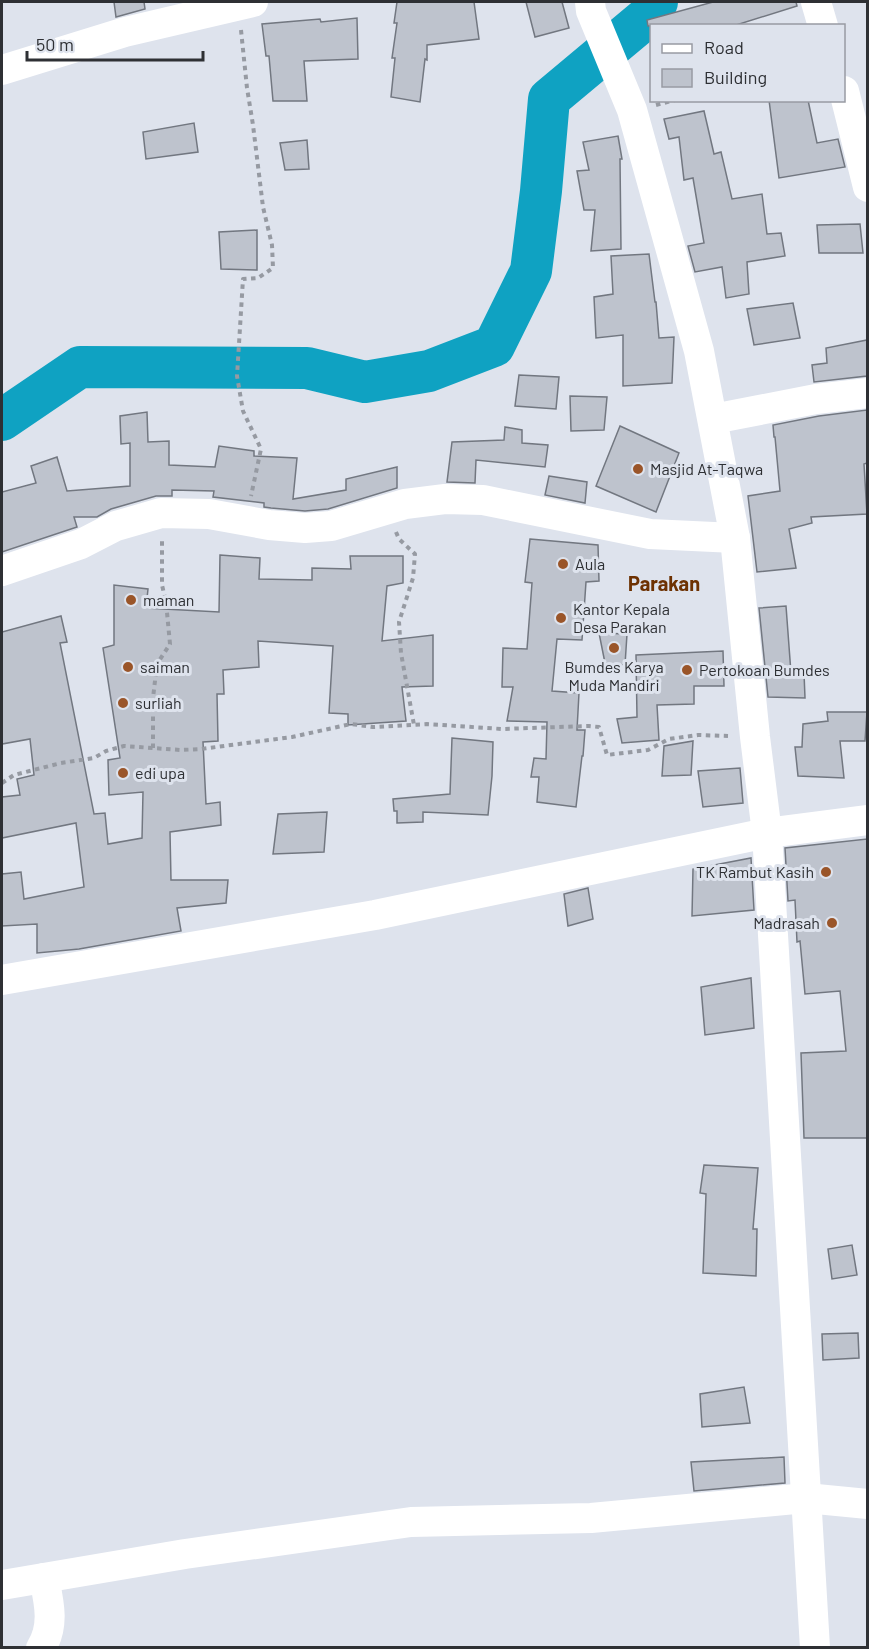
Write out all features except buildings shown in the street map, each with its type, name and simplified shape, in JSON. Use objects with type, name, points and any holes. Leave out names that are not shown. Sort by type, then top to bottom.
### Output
[{"type":"street","points":[[816,2],[823,24]]},
{"type":"street","points":[[2,70],[125,32],[246,3]]},
{"type":"street","points":[[591,6],[615,74],[632,110],[699,351],[735,538],[767,833],[815,1647]]},
{"type":"street","points":[[845,99],[867,187]]},
{"type":"street","points":[[713,419],[816,399],[867,393]]},
{"type":"street","points":[[2,571],[81,544],[116,526],[161,513],[209,514],[269,525],[305,528],[331,526],[405,504],[445,499],[483,500],[650,534],[735,538]]},
{"type":"street","points":[[2,980],[375,915],[767,833],[867,820]]},
{"type":"street","points":[[2,1585],[185,1554],[411,1522],[591,1518],[806,1498],[867,1503]]},
{"type":"street","points":[[41,1647],[50,1627],[51,1613],[45,1578]]},
{"type":"path","points":[[244,521],[261,448],[243,411],[237,376],[243,279],[258,278],[273,268],[272,245],[263,207],[246,88],[246,3]]},
{"type":"path","points":[[388,509],[399,539],[415,554],[413,578],[399,622],[401,653],[414,725]]},
{"type":"path","points":[[153,748],[153,698],[157,664],[170,644],[162,585],[161,513]]},
{"type":"path","points":[[2,783],[15,775],[61,763],[94,758],[106,751],[124,746],[181,750],[292,737],[351,724],[373,727],[427,724],[502,729],[599,727],[607,755],[648,750],[669,739],[682,737],[755,733]]},
{"type":"waterway","points":[[2,420],[80,367],[307,368],[365,382],[429,371],[494,346],[531,271],[549,99],[652,13],[657,2]]},
{"type":"place","name":"Masjid At-Taqwa","points":[[638,469]]},
{"type":"place","name":"Aula","points":[[563,564]]},
{"type":"place","name":"maman","points":[[131,600]]},
{"type":"place","name":"Kantor Kepala Desa Parakan","points":[[561,618]]},
{"type":"place","name":"Bumdes Karya Muda Mandiri","points":[[614,648]]},
{"type":"place","name":"saiman","points":[[128,667]]},
{"type":"place","name":"Pertokoan Bumdes","points":[[687,670]]},
{"type":"place","name":"surliah","points":[[123,703]]},
{"type":"place","name":"edi upa","points":[[123,773]]},
{"type":"place","name":"TK Rambut Kasih","points":[[826,872]]},
{"type":"place","name":"Madrasah","points":[[832,923]]},
{"type":"district","name":"Parakan","points":[[664,584]]}]
